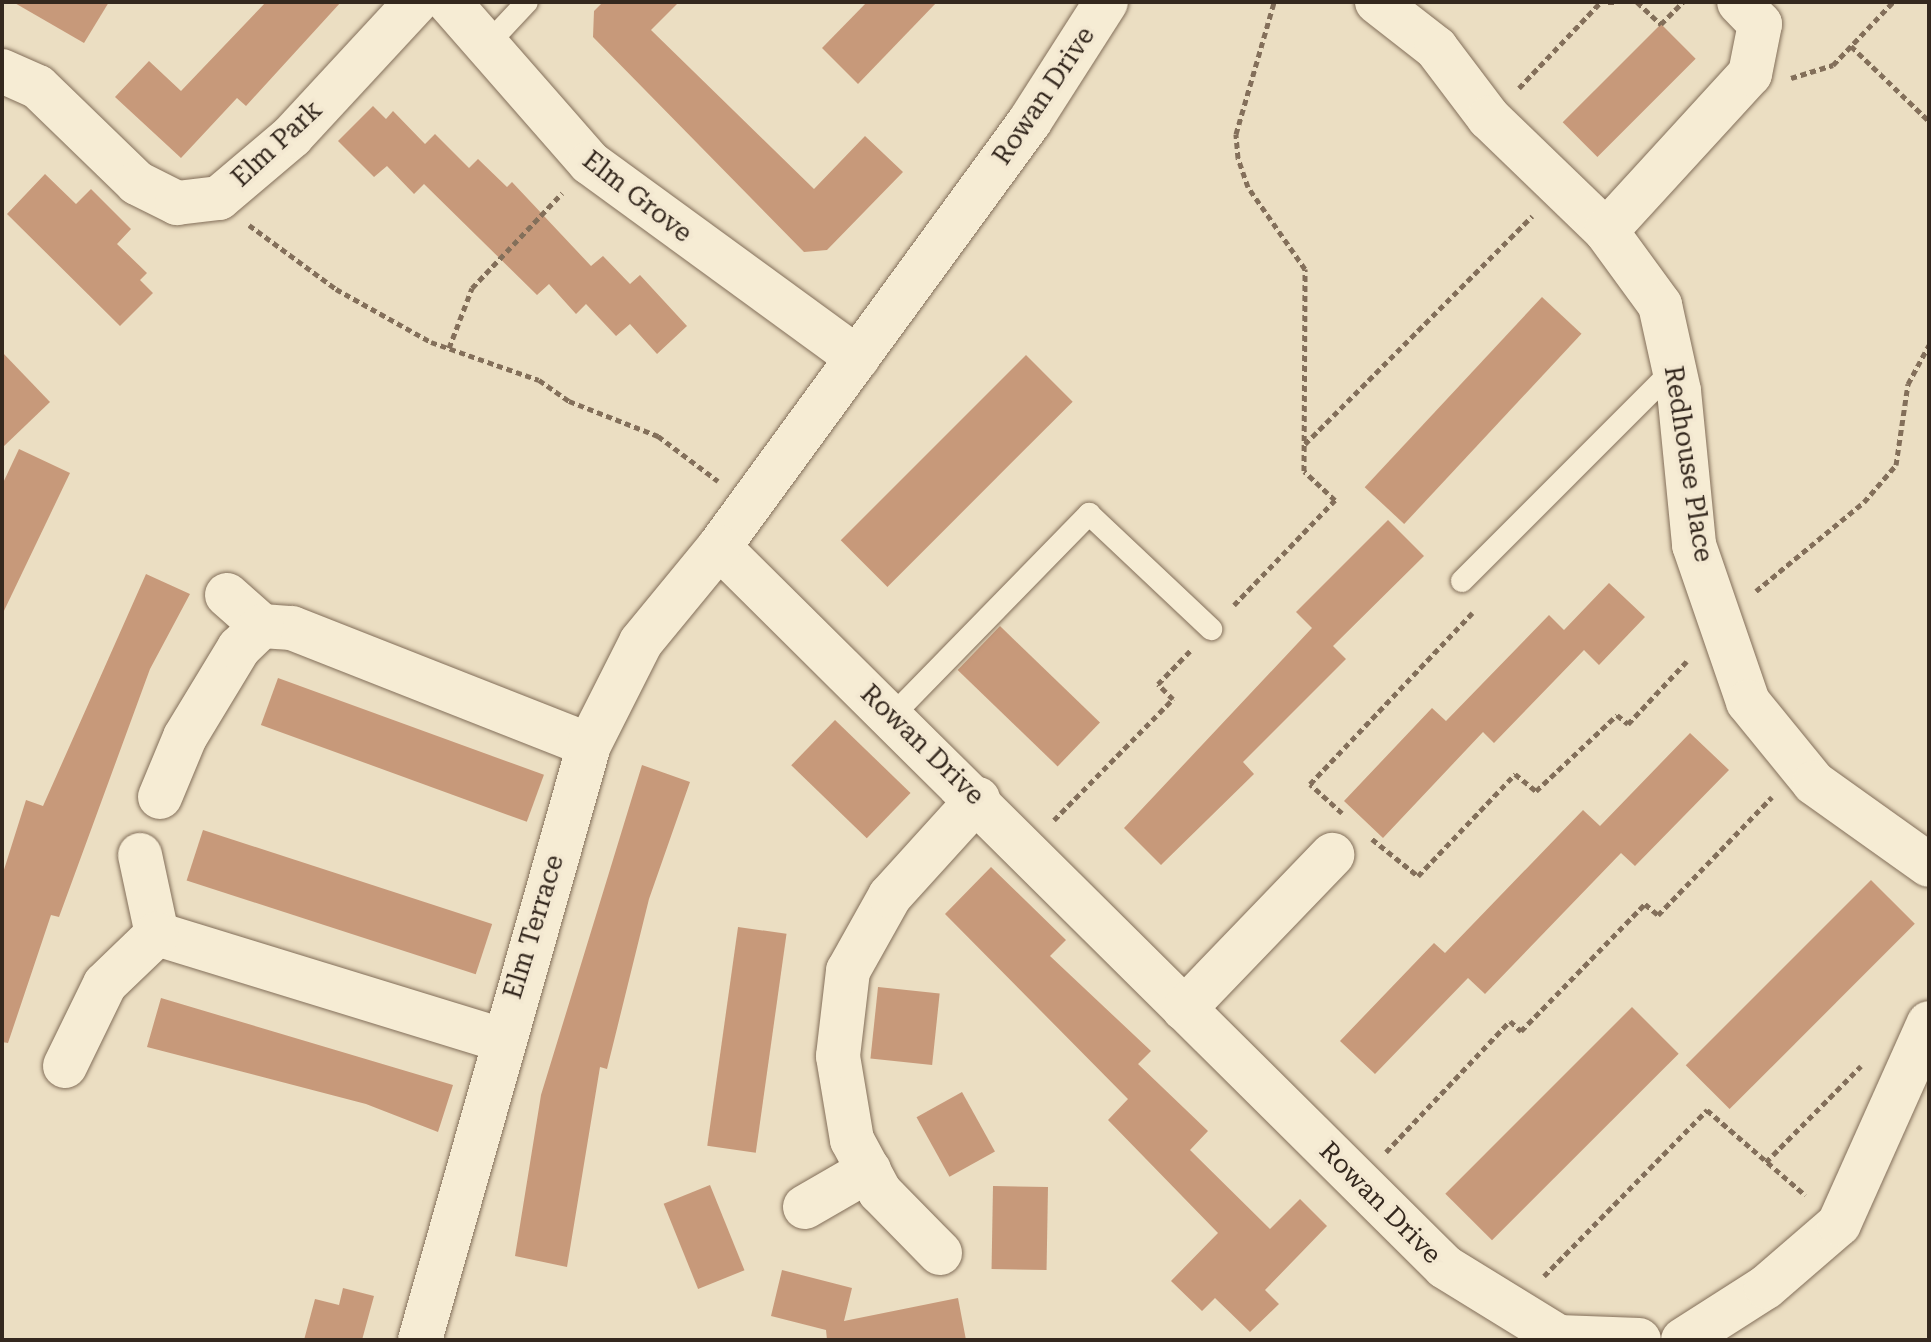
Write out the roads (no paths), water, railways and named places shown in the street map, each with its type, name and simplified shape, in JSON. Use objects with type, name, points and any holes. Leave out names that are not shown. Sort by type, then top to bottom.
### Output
[{"type":"street","name":"Elm Park","points":[[2,71],[38,87],[137,183],[177,203],[219,198],[292,136],[416,2]]},
{"type":"street","name":"Elm Grove","points":[[449,2],[483,49],[590,163],[857,358]]},
{"type":"street","name":"Rowan Drive","points":[[1106,2],[1030,121],[719,547],[978,799],[1184,1009],[1445,1267],[1559,1337],[1639,1340]]},
{"type":"street","name":"Redhouse Place","points":[[1377,2],[1436,48],[1489,118],[1606,231],[1660,305],[1674,369],[1694,545],[1748,702],[1800,767],[1929,865]]},
{"type":"street","points":[[1606,231],[1750,74],[1760,24],[1739,2]]},
{"type":"street","name":"Elm Terrace","points":[[420,1340],[458,1224],[501,1040],[589,745],[641,642],[719,547]]},
{"type":"street","points":[[227,595],[262,626],[292,628],[589,745]]},
{"type":"street","points":[[160,797],[185,737],[239,648],[262,626]]},
{"type":"street","points":[[940,1253],[869,1170],[852,1140],[838,1056],[848,971],[890,896],[978,799]]},
{"type":"street","points":[[1184,1009],[1345,841]]},
{"type":"street","points":[[140,855],[157,934]]},
{"type":"street","points":[[157,934],[501,1040]]},
{"type":"street","points":[[65,1066],[105,984],[157,934]]},
{"type":"street","points":[[1683,1340],[1766,1287],[1839,1224],[1927,1032]]},
{"type":"street","points":[[805,1207],[869,1170]]},
{"type":"lane","points":[[483,49],[527,2]]},
{"type":"lane","points":[[1462,581],[1674,369]]},
{"type":"lane","points":[[891,717],[1089,514],[1211,629]]}]
